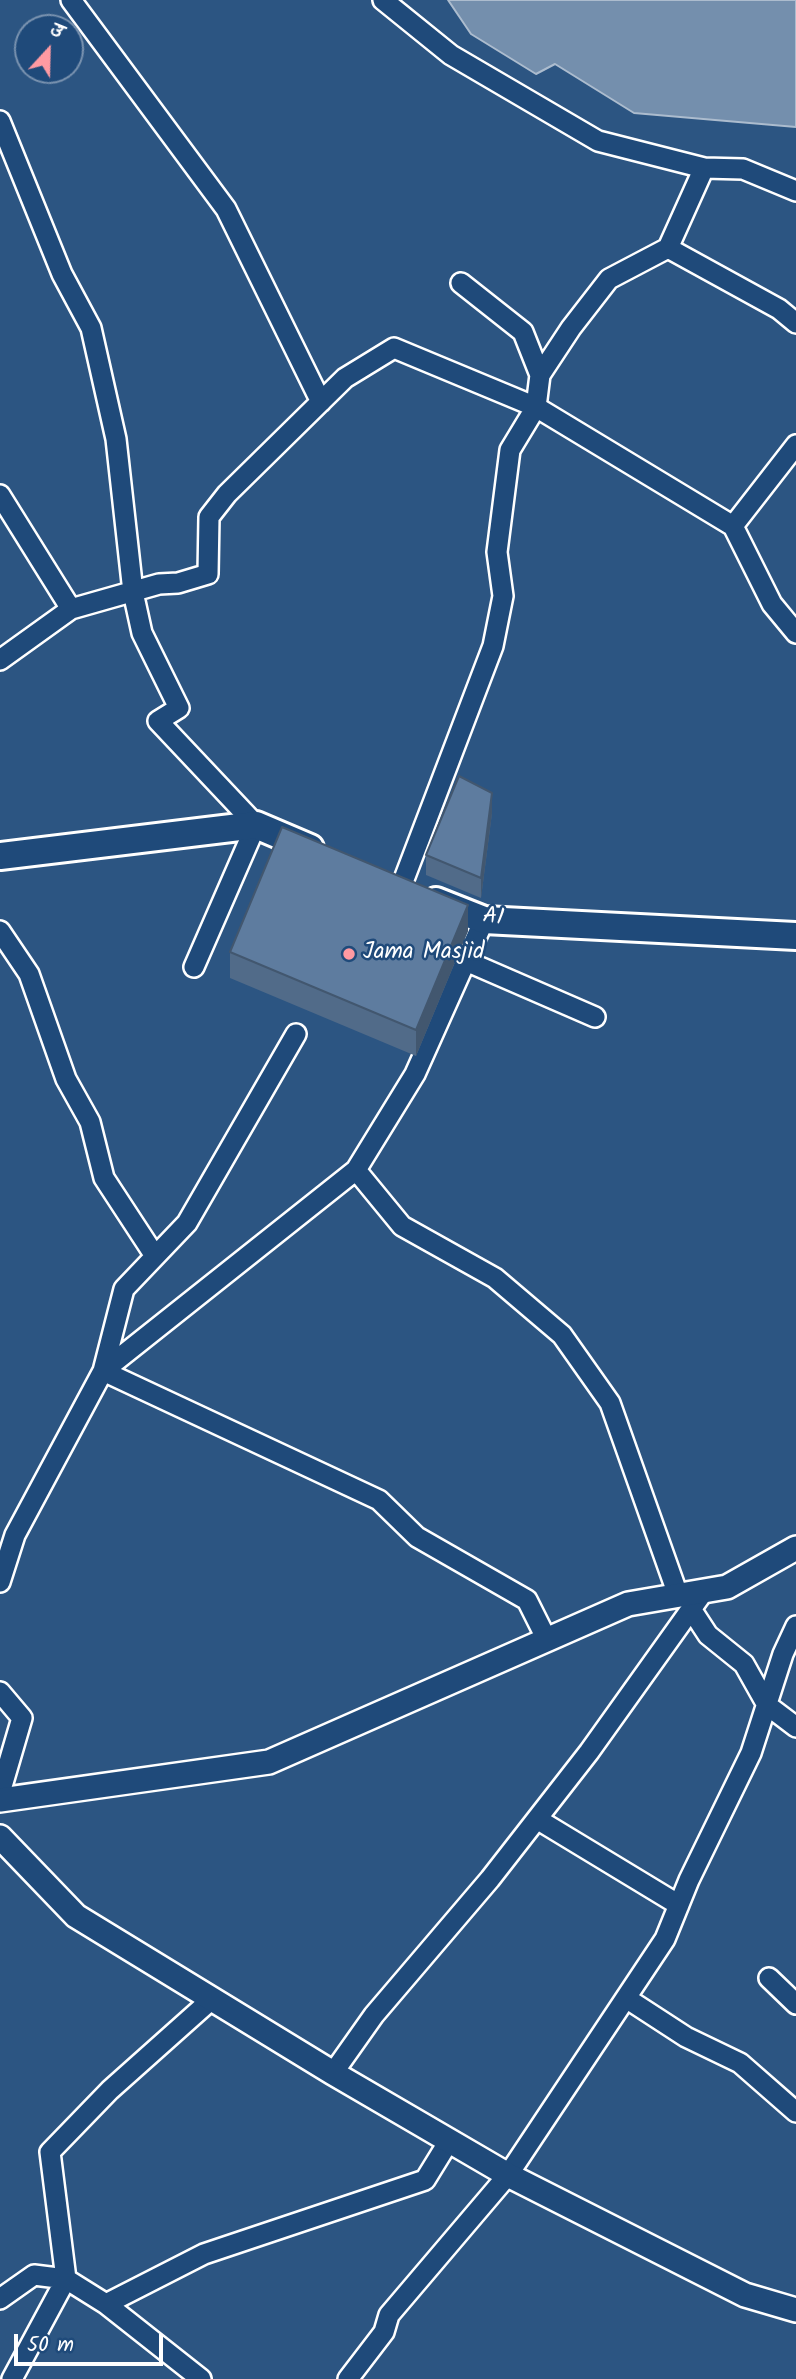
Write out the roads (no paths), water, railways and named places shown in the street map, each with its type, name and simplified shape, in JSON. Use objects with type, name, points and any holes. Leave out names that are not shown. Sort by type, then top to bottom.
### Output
[{"type":"main road","points":[[0,856],[256,825],[328,856]]},
{"type":"main road","name":"A1","points":[[376,876],[484,920],[796,936]]},
{"type":"street","points":[[71,0],[226,209],[321,402]]},
{"type":"street","points":[[383,0],[451,55],[598,141],[704,168],[743,169],[796,191]]},
{"type":"street","points":[[0,121],[62,274],[91,328],[116,439],[133,592],[142,633],[179,708],[158,721],[256,825],[194,967]]},
{"type":"street","points":[[401,887],[493,646],[503,596],[497,552],[510,450],[536,407],[540,375],[571,328],[609,279],[668,248],[704,168]]},
{"type":"street","points":[[668,248],[779,309],[796,323]]},
{"type":"street","points":[[461,283],[523,332],[540,375]]},
{"type":"street","points":[[0,660],[71,609],[208,574],[209,517],[227,494],[345,378],[394,348],[536,407],[733,526],[772,604],[796,633]]},
{"type":"street","points":[[733,526],[796,445]]},
{"type":"street","points":[[0,495],[71,609]]},
{"type":"street","points":[[103,1371],[356,1170],[415,1074],[484,920]]},
{"type":"street","points":[[0,931],[29,974],[66,1079],[90,1122],[104,1178],[155,1256]]},
{"type":"street","points":[[466,961],[595,1017]]},
{"type":"street","points":[[0,1582],[15,1535],[103,1371],[124,1289],[187,1223],[296,1034]]},
{"type":"street","points":[[356,1170],[402,1226],[495,1278],[562,1335],[610,1403],[708,1635],[744,1664],[767,1705],[796,1727]]},
{"type":"street","points":[[103,1371],[379,1500],[417,1537],[527,1601],[547,1640]]},
{"type":"street","points":[[0,1800],[269,1762],[628,1604],[691,1599],[727,1587],[796,1548]]},
{"type":"street","points":[[333,2073],[374,2015],[537,1819],[691,1599]]},
{"type":"street","points":[[348,2379],[384,2332],[389,2315],[508,2175],[665,1939],[751,1753],[783,1654],[796,1626]]},
{"type":"street","points":[[0,1692],[22,1718],[0,1793]]},
{"type":"street","points":[[537,1819],[679,1905]]},
{"type":"street","points":[[0,1837],[76,1916],[333,2073],[508,2175],[745,2295],[796,2310]]},
{"type":"street","points":[[769,1978],[796,2004]]},
{"type":"street","points":[[626,1998],[686,2038],[740,2063],[796,2112]]},
{"type":"street","points":[[12,2379],[66,2279],[50,2152],[110,2090],[212,1999]]},
{"type":"street","points":[[106,2304],[204,2254],[425,2180],[450,2141]]},
{"type":"street","points":[[0,2299],[34,2275],[66,2279],[106,2304],[201,2379]]},
{"type":"water","points":[[448,0],[796,0],[796,127],[634,113],[555,64],[536,74],[471,34]]},
{"type":"place","name":"Jama Masjid","points":[[349,954]]}]
